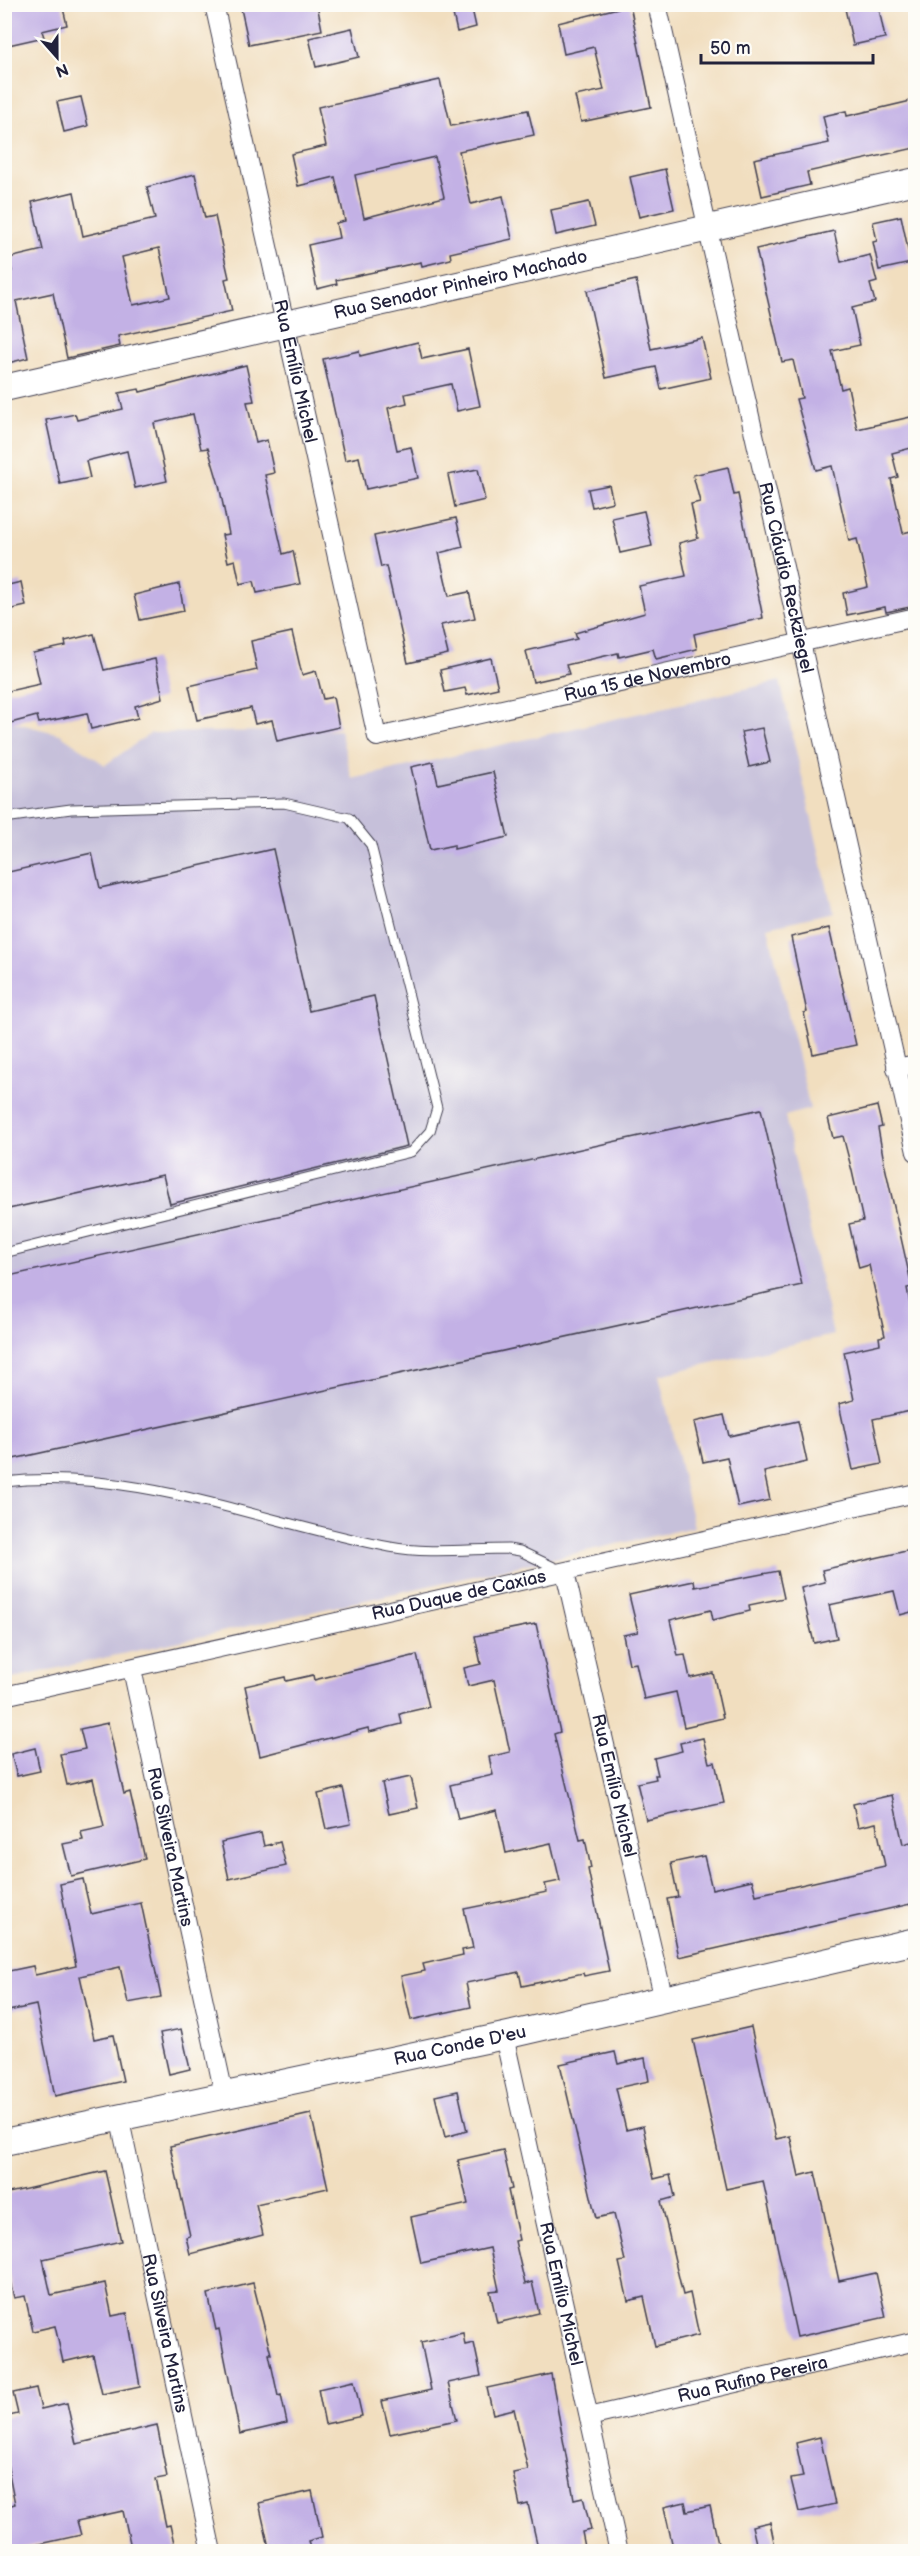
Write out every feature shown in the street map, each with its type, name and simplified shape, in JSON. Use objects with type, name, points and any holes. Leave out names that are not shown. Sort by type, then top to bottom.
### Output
[{"type":"street","name":"Rua Emílio Michel","points":[[214,4],[377,737]]},
{"type":"street","name":"Rua Cláudio Reckziegel","points":[[657,4],[915,1152]]},
{"type":"street","name":"Rua Senador Pinheiro Machado","points":[[4,388],[915,181]]},
{"type":"street","name":"Rua 15 de Novembro","points":[[377,737],[915,617]]},
{"type":"street","points":[[896,1068],[915,1064]]},
{"type":"street","name":"Rua Duque de Caxias","points":[[4,1696],[915,1493]]},
{"type":"street","name":"Rua Emílio Michel","points":[[565,1572],[664,2000]]},
{"type":"street","name":"Rua Silveira Martins","points":[[132,1669],[224,2094]]},
{"type":"street","name":"Rua Conde D'eu","points":[[4,2142],[504,2036],[915,1941]]},
{"type":"street","name":"Rua Emílio Michel","points":[[504,2036],[619,2552]]},
{"type":"street","name":"Rua Silveira Martins","points":[[119,2116],[212,2552]]},
{"type":"street","name":"Rua Rufino Pereira","points":[[589,2417],[915,2341]]},
{"type":"lane","points":[[4,818],[70,809],[284,803],[349,818],[371,845],[437,1108],[430,1131],[411,1152],[4,1253]]},
{"type":"lane","points":[[4,1482],[87,1480],[145,1487],[391,1548],[520,1551],[565,1572]]},
{"type":"shaded area","points":[[780,681],[833,912],[768,927],[810,1109],[785,1116],[833,1335],[659,1375],[694,1527],[9,1679],[4,1660],[4,720],[60,734],[105,765],[151,733],[340,730],[352,779]]},
{"type":"building","points":[[4,4],[62,4],[67,25],[42,31],[44,37],[4,46]]},
{"type":"building","points":[[240,4],[317,4],[322,30],[249,45]]},
{"type":"building","points":[[844,4],[878,4],[885,38],[853,45]]},
{"type":"building","points":[[630,5],[651,107],[581,122],[575,96],[604,90],[594,47],[564,54],[558,23]]},
{"type":"building","points":[[472,9],[476,27],[457,32],[453,14]]},
{"type":"building","points":[[352,28],[359,57],[316,67],[309,38]]},
{"type":"building","points":[[440,80],[451,126],[528,110],[534,135],[459,151],[471,204],[503,196],[512,239],[450,253],[451,259],[422,266],[421,262],[336,280],[337,284],[317,289],[308,245],[339,238],[336,223],[345,221],[335,177],[298,186],[291,154],[326,146],[318,107]],"holes":[[[435,157],[444,197],[364,218],[355,175]]]},
{"type":"building","points":[[81,97],[88,126],[64,132],[57,102]]},
{"type":"building","points":[[915,100],[915,148],[807,172],[810,185],[762,196],[754,159],[829,143],[823,116],[846,111],[847,116]]},
{"type":"building","points":[[665,169],[674,209],[639,217],[630,177]]},
{"type":"building","points":[[195,174],[205,218],[215,216],[229,278],[225,279],[232,311],[118,336],[120,346],[67,358],[53,293],[16,301],[28,358],[4,364],[4,287],[7,287],[4,272],[12,271],[9,258],[43,250],[32,202],[74,192],[83,236],[155,219],[147,187]],"holes":[[[159,248],[170,297],[133,305],[122,257]]]},
{"type":"building","points":[[589,202],[595,226],[556,235],[551,210]]},
{"type":"building","points":[[901,216],[911,263],[879,270],[873,242],[877,241],[873,222]]},
{"type":"building","points":[[834,231],[841,262],[870,255],[877,282],[870,284],[875,302],[852,308],[860,345],[832,351],[841,389],[848,387],[857,429],[915,416],[915,447],[892,453],[898,477],[891,479],[903,533],[915,530],[915,606],[886,612],[885,607],[847,615],[843,593],[868,587],[857,539],[849,541],[832,466],[816,470],[796,399],[802,398],[793,360],[782,362],[756,249]]},
{"type":"building","points":[[636,280],[651,349],[702,338],[711,378],[661,389],[656,367],[606,378],[587,291]]},
{"type":"building","points":[[418,342],[422,359],[468,349],[480,406],[457,411],[451,384],[405,394],[407,403],[388,408],[397,450],[411,447],[418,478],[366,489],[359,457],[345,460],[323,359],[359,351],[360,356]]},
{"type":"building","points":[[246,365],[254,401],[247,402],[256,443],[267,440],[274,473],[265,475],[283,554],[293,551],[300,584],[257,593],[254,581],[240,584],[235,560],[228,562],[222,535],[229,534],[219,485],[208,448],[201,449],[193,414],[154,423],[167,481],[135,488],[127,451],[86,461],[90,478],[60,484],[46,420],[75,414],[77,420],[123,409],[119,393],[139,389],[140,392]]},
{"type":"building","points":[[728,467],[734,495],[738,494],[763,618],[694,634],[697,649],[656,659],[653,649],[619,657],[618,653],[566,665],[569,674],[533,682],[526,651],[577,639],[575,633],[645,613],[639,586],[686,576],[679,543],[698,538],[691,504],[700,502],[693,475]]},
{"type":"building","points":[[478,469],[485,500],[455,507],[448,475]]},
{"type":"building","points":[[609,485],[613,502],[592,507],[588,489]]},
{"type":"building","points":[[644,511],[652,546],[620,553],[612,518]]},
{"type":"building","points":[[456,518],[463,547],[439,553],[449,596],[469,592],[475,618],[441,625],[448,654],[408,663],[386,566],[381,567],[374,536]]},
{"type":"building","points":[[21,582],[26,606],[4,611],[4,586]]},
{"type":"building","points":[[179,584],[184,611],[140,620],[134,595]]},
{"type":"building","points":[[292,632],[302,675],[316,671],[323,699],[333,697],[339,727],[277,741],[272,720],[255,724],[251,708],[197,720],[189,686],[257,670],[251,641]]},
{"type":"building","points":[[94,634],[104,670],[155,659],[163,698],[135,706],[138,718],[91,729],[87,713],[39,723],[37,716],[7,724],[4,692],[40,684],[33,653],[66,646],[65,641]]},
{"type":"building","points":[[491,658],[498,688],[467,695],[465,688],[445,692],[440,670]]},
{"type":"building","points":[[762,728],[770,762],[749,767],[741,732]]},
{"type":"building","points":[[433,762],[438,784],[493,772],[508,837],[454,849],[454,845],[430,850],[411,767]]},
{"type":"building","points":[[273,849],[309,1011],[374,996],[407,1146],[170,1204],[163,1175],[4,1210],[4,873],[92,853],[100,888]]},
{"type":"building","points":[[829,928],[856,1045],[813,1054],[804,1013],[807,1012],[791,937]]},
{"type":"building","points":[[877,1106],[882,1127],[878,1128],[884,1162],[912,1287],[907,1288],[915,1329],[915,1410],[873,1419],[882,1464],[853,1470],[839,1404],[854,1400],[844,1352],[880,1344],[879,1337],[885,1336],[869,1265],[859,1268],[849,1224],[863,1221],[843,1136],[833,1138],[828,1118]]},
{"type":"building","points":[[761,1109],[802,1285],[4,1461],[4,1277]]},
{"type":"building","points":[[724,1415],[729,1436],[798,1421],[807,1462],[764,1472],[770,1500],[738,1507],[727,1457],[703,1462],[694,1422]]},
{"type":"building","points":[[915,1549],[915,1611],[900,1615],[894,1591],[829,1605],[837,1638],[814,1643],[801,1588],[825,1582],[822,1570]]},
{"type":"building","points":[[778,1571],[784,1598],[749,1605],[750,1611],[713,1620],[711,1610],[670,1620],[678,1656],[685,1655],[690,1678],[713,1673],[723,1718],[684,1727],[676,1692],[644,1699],[636,1663],[629,1664],[623,1635],[638,1632],[629,1595],[694,1581],[695,1587]]},
{"type":"building","points":[[536,1624],[560,1732],[554,1734],[580,1840],[585,1839],[591,1868],[588,1869],[609,1971],[584,1976],[583,1973],[522,1986],[519,1972],[466,1983],[471,2007],[411,2020],[401,1976],[425,1971],[423,1964],[463,1955],[462,1950],[473,1948],[464,1909],[547,1892],[545,1884],[560,1881],[551,1843],[506,1853],[497,1810],[458,1819],[450,1785],[493,1775],[489,1757],[510,1752],[494,1680],[468,1686],[464,1668],[481,1664],[475,1636]]},
{"type":"building","points":[[417,1655],[429,1707],[400,1714],[402,1724],[369,1732],[368,1728],[260,1756],[245,1686],[285,1677],[286,1681],[313,1675],[314,1680]]},
{"type":"building","points":[[108,1723],[124,1794],[130,1792],[145,1859],[71,1876],[63,1844],[83,1840],[81,1832],[104,1827],[93,1779],[67,1785],[60,1754],[85,1749],[80,1729]]},
{"type":"building","points":[[703,1738],[709,1763],[715,1762],[724,1803],[646,1820],[637,1783],[656,1779],[655,1775],[658,1775],[654,1758],[682,1751],[680,1743]]},
{"type":"building","points":[[35,1748],[40,1771],[17,1776],[11,1754]]},
{"type":"building","points":[[411,1777],[418,1808],[389,1814],[382,1783]]},
{"type":"building","points":[[343,1788],[351,1824],[326,1829],[318,1794]]},
{"type":"building","points":[[892,1795],[903,1844],[915,1841],[915,1903],[679,1957],[667,1899],[678,1897],[671,1863],[704,1856],[712,1889],[752,1880],[756,1895],[885,1866],[876,1823],[858,1827],[853,1804]]},
{"type":"building","points":[[261,1833],[264,1846],[280,1842],[286,1866],[229,1879],[221,1842]]},
{"type":"building","points":[[83,1879],[91,1914],[141,1903],[161,1997],[128,2003],[120,1967],[80,1976],[94,2039],[113,2035],[123,2081],[55,2096],[36,2005],[4,2012],[4,1972],[33,1966],[35,1975],[76,1966],[60,1884]]},
{"type":"building","points":[[751,2027],[776,2139],[790,2136],[799,2176],[815,2172],[839,2281],[876,2273],[886,2317],[797,2337],[763,2181],[726,2189],[693,2040]]},
{"type":"building","points":[[181,2029],[190,2069],[169,2074],[160,2033]]},
{"type":"building","points":[[615,2052],[618,2064],[645,2058],[649,2081],[616,2088],[626,2130],[643,2126],[654,2179],[670,2175],[675,2197],[661,2201],[683,2295],[690,2293],[699,2335],[655,2346],[644,2297],[628,2301],[619,2262],[625,2261],[614,2214],[596,2218],[560,2064]]},
{"type":"building","points":[[458,2091],[467,2131],[445,2137],[435,2096]]},
{"type":"building","points":[[311,2114],[328,2188],[256,2204],[263,2235],[190,2254],[186,2237],[190,2236],[170,2146]]},
{"type":"building","points":[[503,2150],[512,2189],[508,2190],[519,2240],[515,2241],[525,2284],[532,2282],[539,2313],[497,2323],[490,2291],[499,2290],[490,2248],[421,2263],[411,2217],[468,2204],[458,2160]]},
{"type":"building","points":[[105,2171],[121,2241],[43,2259],[51,2295],[105,2283],[112,2316],[127,2313],[140,2386],[102,2394],[93,2355],[63,2362],[55,2326],[33,2331],[25,2296],[14,2298],[4,2257],[4,2194]]},
{"type":"building","points":[[253,2283],[271,2354],[269,2354],[278,2396],[281,2395],[287,2423],[240,2434],[219,2329],[216,2330],[208,2294]]},
{"type":"building","points":[[463,2333],[465,2345],[474,2343],[481,2376],[448,2383],[457,2420],[390,2434],[382,2401],[431,2390],[421,2342]]},
{"type":"building","points":[[551,2374],[574,2499],[583,2497],[591,2530],[582,2532],[586,2552],[539,2552],[528,2504],[520,2506],[513,2473],[528,2470],[514,2409],[493,2414],[487,2388]]},
{"type":"building","points":[[354,2381],[362,2416],[325,2424],[318,2389]]},
{"type":"building","points":[[36,2388],[41,2409],[67,2403],[76,2444],[157,2425],[167,2477],[156,2479],[166,2526],[170,2525],[176,2552],[132,2552],[123,2511],[77,2521],[81,2535],[4,2552],[4,2507],[15,2504],[4,2448],[4,2417],[18,2414],[13,2393]]},
{"type":"building","points":[[820,2437],[835,2504],[799,2512],[791,2479],[803,2477],[796,2443]]},
{"type":"building","points":[[312,2491],[322,2537],[308,2541],[311,2552],[270,2552],[259,2503]]},
{"type":"building","points":[[685,2502],[687,2511],[710,2506],[720,2552],[674,2552],[664,2507]]},
{"type":"building","points":[[770,2522],[776,2552],[758,2552],[752,2526]]}]
